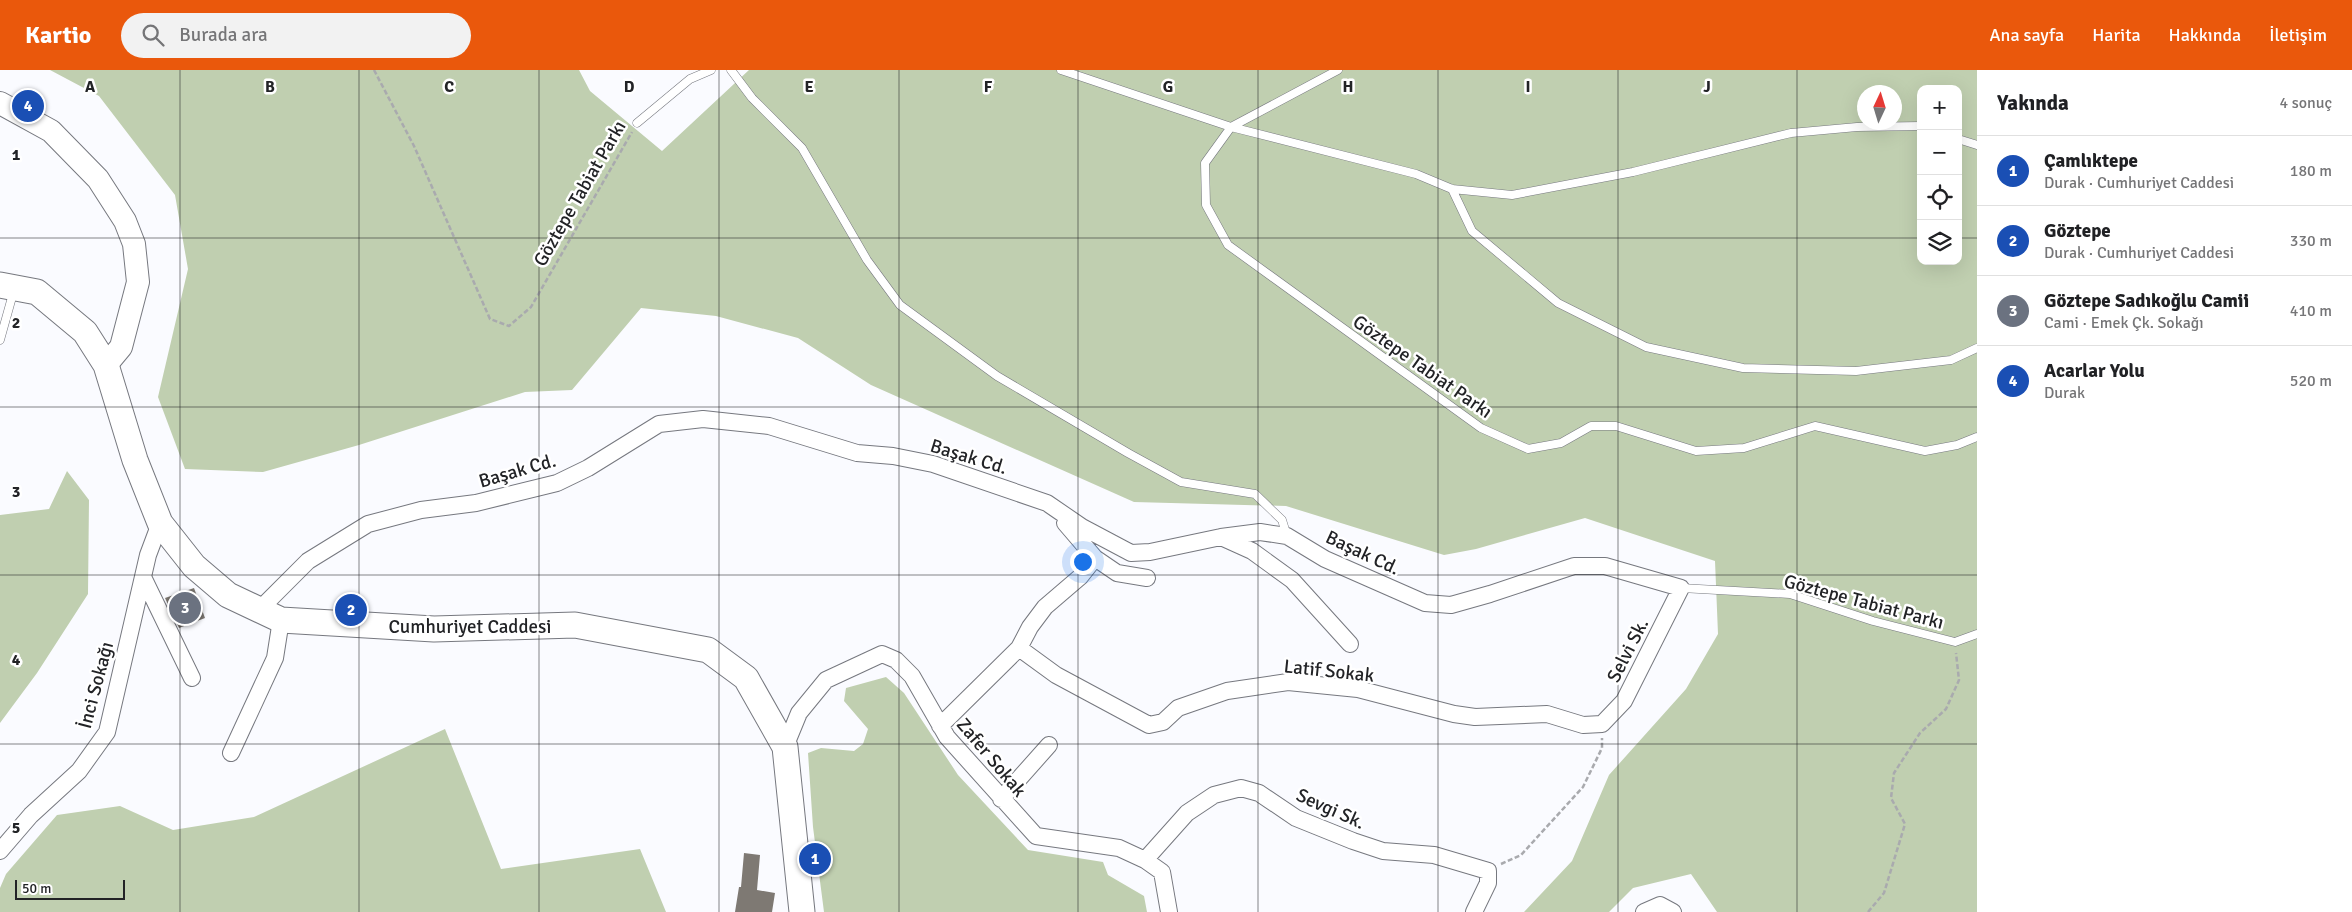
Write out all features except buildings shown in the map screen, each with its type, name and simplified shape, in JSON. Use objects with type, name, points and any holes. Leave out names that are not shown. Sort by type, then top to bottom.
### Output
[{"type":"main road","points":[[0,103],[51,131],[98,179],[125,221],[134,244],[138,282],[121,347],[106,365]]},
{"type":"main road","name":"Cumhuriyet Caddesi","points":[[7,287],[37,292],[85,332],[106,365],[135,460],[160,523],[194,566],[228,595],[270,615],[434,629],[575,625],[708,650],[746,678],[785,747],[802,912]]},
{"type":"street","name":"Başak Cd.","points":[[270,615],[308,561],[368,524],[422,510],[476,503],[557,483],[588,468],[659,424],[703,420],[769,426],[857,453],[893,456],[933,464],[1046,503],[1082,526],[1131,553],[1150,552],[1221,537],[1260,532],[1287,536],[1325,559],[1426,603],[1451,604],[1490,594],[1574,566],[1605,566],[1681,588]]},
{"type":"street","points":[[1046,503],[1089,548],[1095,558],[1118,573],[1146,578]]},
{"type":"street","name":"İnci Sokağı","points":[[0,851],[31,814],[79,771],[107,732],[148,555],[160,523]]},
{"type":"street","points":[[1221,537],[1252,551],[1292,580],[1350,644]]},
{"type":"street","points":[[940,726],[1019,648],[1030,627],[1045,607],[1080,577],[1095,558]]},
{"type":"street","points":[[143,576],[192,678]]},
{"type":"street","name":"Selvi Sk.","points":[[1602,724],[1624,701],[1681,588]]},
{"type":"street","points":[[231,753],[275,658],[270,615]]},
{"type":"street","name":"Latif Sokak","points":[[1019,648],[1056,675],[1149,725],[1163,722],[1178,708],[1227,691],[1288,682],[1358,689],[1454,714],[1475,717],[1547,714],[1583,725],[1602,724]]},
{"type":"street","name":"Zafer Sokak","points":[[785,747],[800,713],[826,680],[882,654],[896,660],[912,676],[947,738],[1000,799],[1036,836],[1119,848],[1145,860],[1162,872],[1169,912]]},
{"type":"street","points":[[1000,799],[1049,745]]},
{"type":"street","name":"Sevgi Sk.","points":[[1145,860],[1187,813],[1214,795],[1241,788],[1260,793],[1296,818],[1353,841],[1383,850],[1434,855],[1488,877]]},
{"type":"street","points":[[1474,912],[1488,877]]},
{"type":"street","points":[[1644,912],[1660,905],[1673,912]]},
{"type":"lane","name":"Göztepe Tabiat Parkı","points":[[637,123],[690,79],[712,70]]},
{"type":"lane","points":[[731,70],[752,98],[802,148],[867,260],[900,305],[997,376],[1181,482],[1254,494],[1282,520],[1287,536]]},
{"type":"lane","points":[[1061,70],[1230,127],[1416,174],[1452,189],[1512,195],[1633,172],[1791,133],[1857,127],[1917,126]]},
{"type":"lane","name":"Göztepe Tabiat Parkı","points":[[1338,70],[1230,127],[1205,163],[1206,205],[1228,245],[1481,428],[1528,449],[1561,443],[1591,426],[1616,426],[1696,451],[1744,448],[1815,426],[1925,451],[1958,445],[1977,438]]},
{"type":"lane","points":[[1962,140],[1977,145]]},
{"type":"lane","points":[[1452,189],[1472,231],[1558,303],[1646,347],[1743,368],[1856,371],[1951,360],[1977,348]]},
{"type":"lane","points":[[0,340],[7,287]]},
{"type":"lane","name":"Göztepe Tabiat Parkı","points":[[1681,588],[1790,594],[1873,621],[1955,642],[1977,634]]},
{"type":"path","name":"Göztepe Tabiat Parkı","points":[[374,70],[414,146],[490,319],[509,326],[531,307],[637,123]]},
{"type":"path","name":"Göztepe Tabiat Parkı","points":[[1868,912],[1884,893],[1905,824],[1891,798],[1894,773],[1920,734],[1946,709],[1959,680],[1955,642]]},
{"type":"path","points":[[1488,877],[1521,854],[1584,787],[1602,748],[1602,724]]},
{"type":"green space","points":[[50,70],[579,70],[590,91],[662,151],[749,70],[1977,70],[1977,912],[1717,912],[1691,874],[1633,888],[1609,912],[1524,912],[1572,861],[1609,775],[1686,689],[1718,634],[1715,561],[1585,518],[1476,549],[1444,555],[1286,506],[1134,502],[871,385],[798,338],[716,316],[641,308],[572,390],[525,392],[359,445],[263,472],[185,469],[158,397],[188,269],[175,195],[99,96]]},
{"type":"green space","points":[[67,471],[89,500],[88,594],[37,673],[0,723],[0,515],[49,509]]},
{"type":"green space","points":[[886,677],[904,693],[958,775],[1028,850],[1103,862],[1108,875],[1144,896],[1147,912],[824,912],[813,827],[808,753],[821,748],[854,751],[863,744],[868,729],[844,701],[846,688]]},
{"type":"green space","points":[[445,729],[501,869],[640,849],[666,912],[0,912],[0,888],[6,874],[57,815],[120,806],[173,830],[254,817]]},
{"type":"place","name":"Acarlar Yolu","points":[[28,106]]},
{"type":"place","name":"Göztepe Sadıkoğlu Camii","points":[[185,608]]},
{"type":"place","name":"Göztepe","points":[[351,610]]},
{"type":"place","name":"Çamlıktepe","points":[[815,859]]}]
